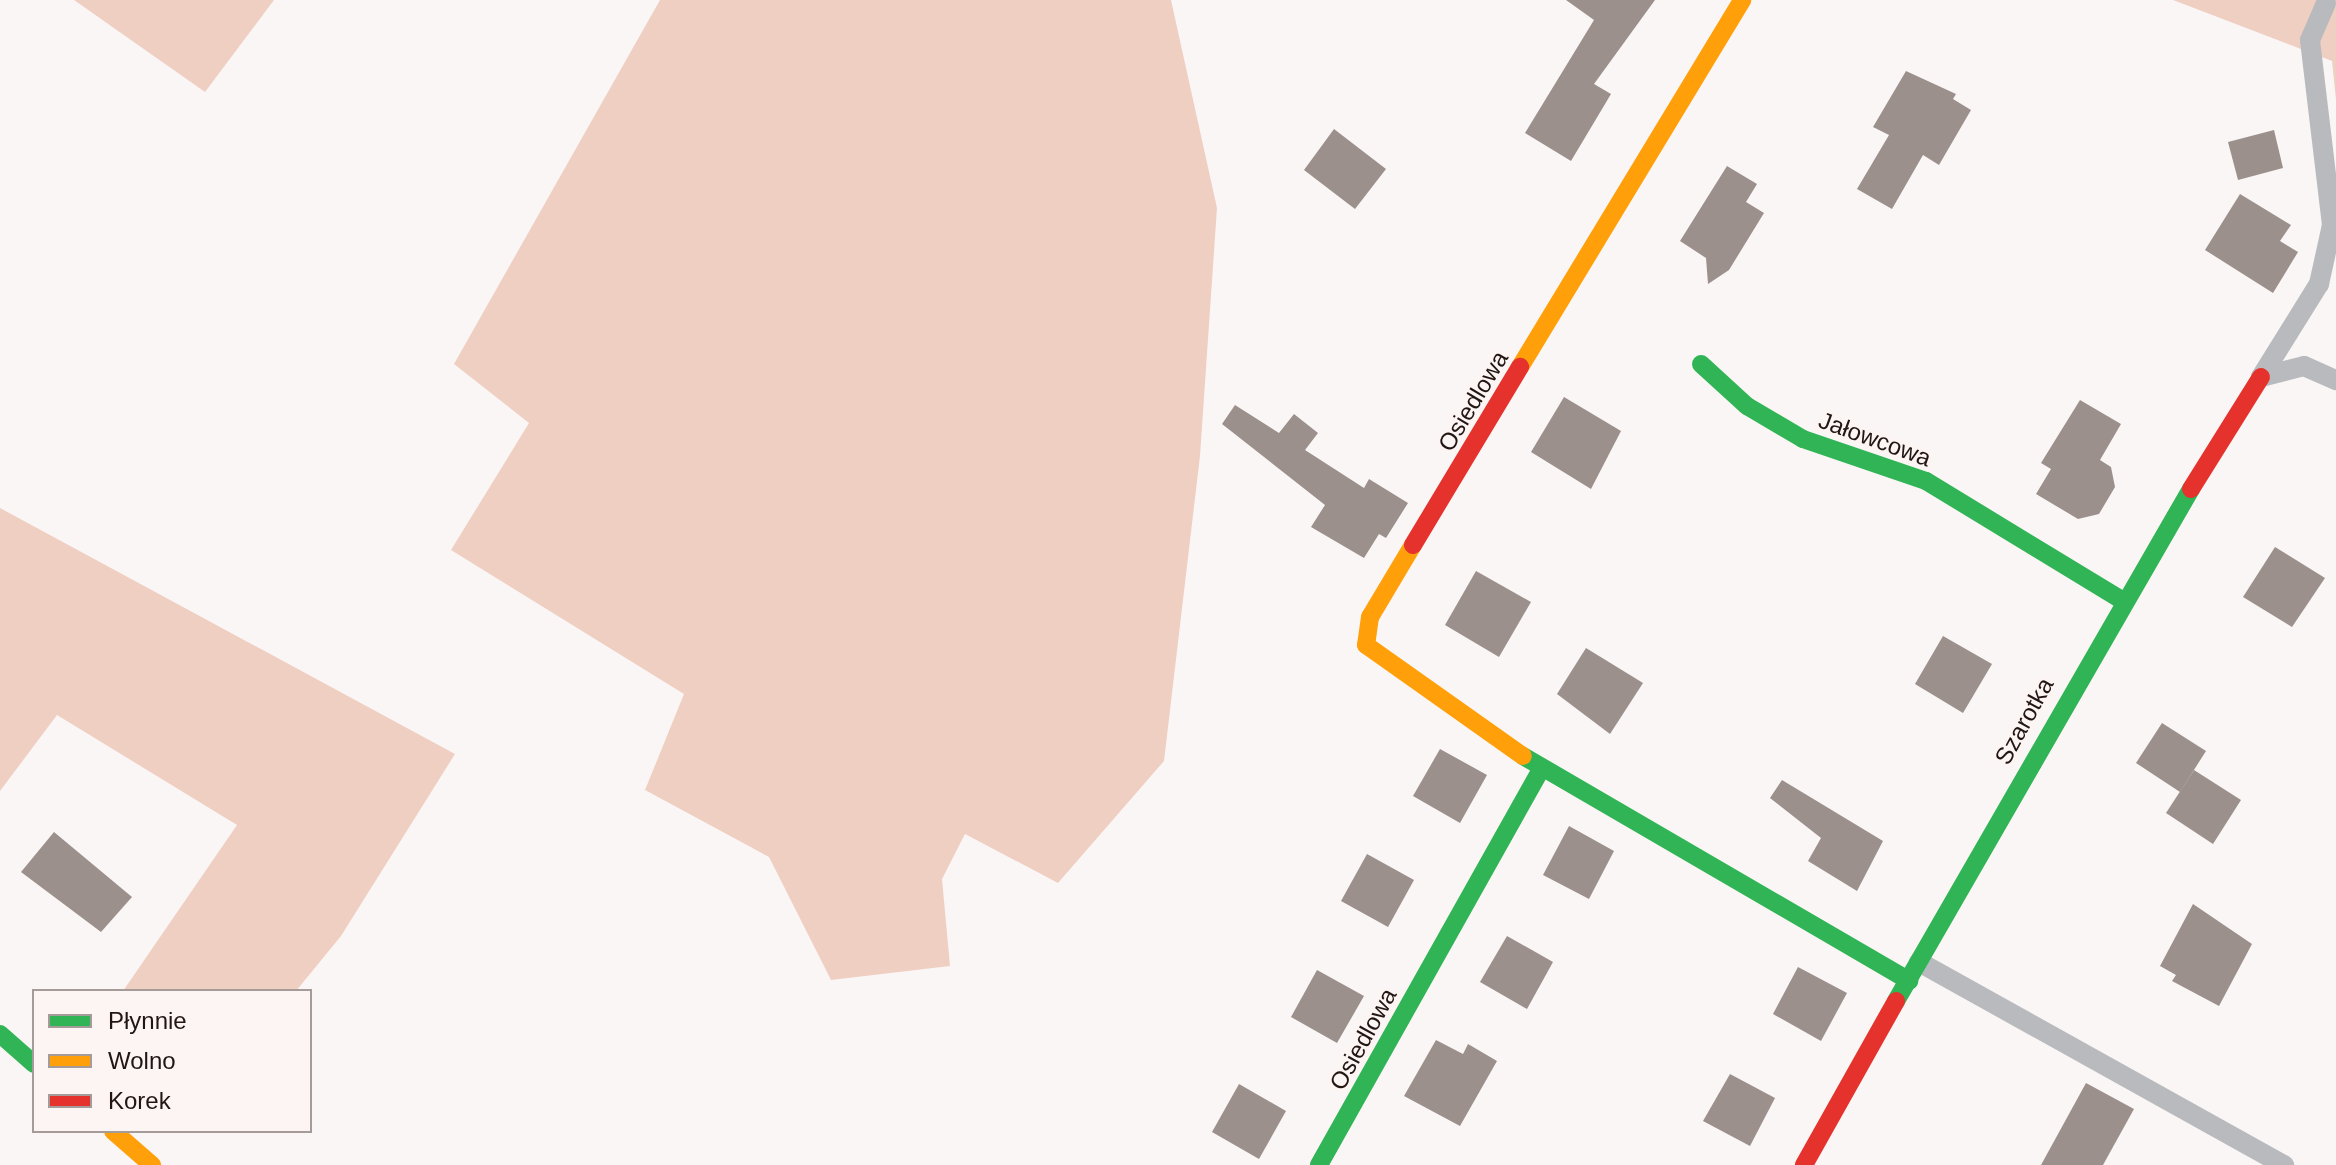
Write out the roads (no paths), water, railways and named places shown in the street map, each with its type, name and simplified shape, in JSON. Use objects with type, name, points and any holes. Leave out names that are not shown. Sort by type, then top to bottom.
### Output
[{"type":"street","name":"Osiedlowa","points":[[1742,0],[1365,634],[1373,655],[1541,769],[1909,981]]},
{"type":"street","name":"Jałowcowa","points":[[1701,364],[1747,406],[1803,439],[1926,481],[2122,600]]},
{"type":"street","name":"Szarotka","points":[[1804,1165],[2122,600],[2261,377]]},
{"type":"street","name":"Osiedlowa","points":[[1319,1165],[1541,769]]},
{"type":"street","points":[[0,1034],[32,1062]]},
{"type":"street","points":[[115,1133],[152,1165]]},
{"type":"lane","points":[[2261,377],[2319,284],[2332,225],[2310,40],[2326,3]]},
{"type":"lane","points":[[2261,377],[2304,366],[2336,380]]},
{"type":"lane","points":[[1919,962],[2284,1165]]}]
